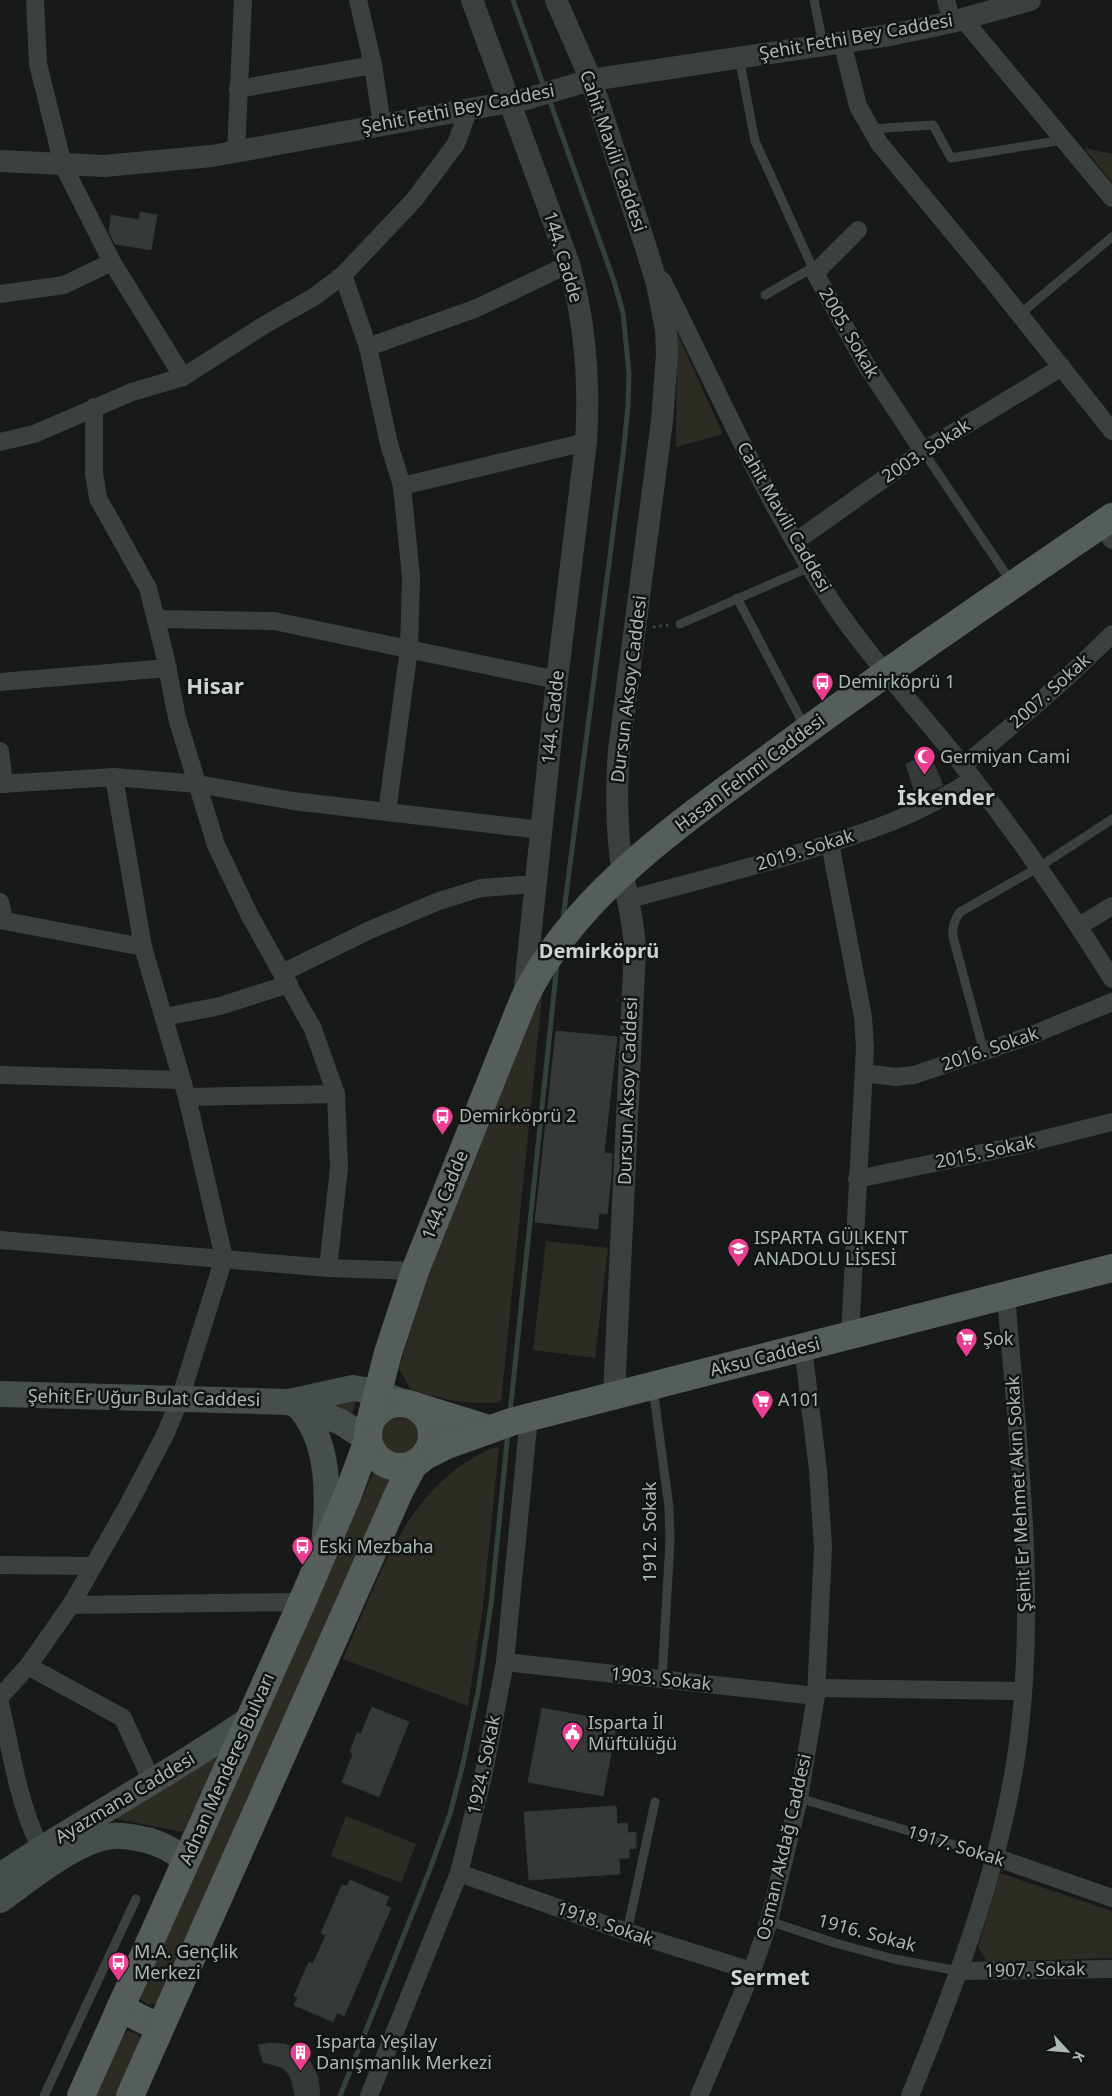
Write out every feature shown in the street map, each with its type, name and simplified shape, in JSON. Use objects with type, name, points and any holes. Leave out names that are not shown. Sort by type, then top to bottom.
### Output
[{"type":"main road","name":"Hasan Fehmi Caddesi","points":[[524,999],[544,962],[572,927],[619,887],[647,851],[885,672],[1013,585],[1108,527]]},
{"type":"main road","name":"144. Cadde","points":[[368,1433],[376,1392],[415,1271],[524,999]]},
{"type":"main road","name":"Aksu Caddesi","points":[[418,1461],[489,1429],[530,1417],[1112,1268]]},
{"type":"main road","name":"Şehit Er Uğur Bulat Caddesi","points":[[1,1392],[292,1402],[353,1388],[376,1392],[410,1404]]},
{"type":"main road","name":"Şehit Er Uğur Bulat Caddesi","points":[[292,1402],[368,1433]]},
{"type":"main road","points":[[292,1402],[312,1424],[324,1466],[326,1520],[320,1562]]},
{"type":"main road","points":[[418,1461],[404,1467],[393,1467],[383,1463],[375,1456],[368,1433],[373,1416],[381,1409],[390,1404],[410,1404],[489,1429]]},
{"type":"main road","points":[[130,2096],[400,1490],[430,1443],[431,1427],[423,1413],[410,1404]]},
{"type":"main road","points":[[378,1541],[396,1514],[420,1484],[448,1458],[489,1429]]},
{"type":"main road","name":"Adnan Menderes Bulvarı","points":[[81,2096],[320,1562],[368,1433]]},
{"type":"main road","name":"Ayazmana Caddesi","points":[[0,1900],[39,1858],[152,1782],[250,1720]]},
{"type":"main road","name":"Ayazmana Caddesi","points":[[0,1876],[39,1858],[113,1836],[142,1839],[160,1844],[171,1848],[186,1862]]},
{"type":"main road","points":[[120,2008],[160,2028]]},
{"type":"street","points":[[34,0],[38,64],[63,165],[112,262],[183,377]]},
{"type":"street","points":[[236,152],[243,0]]},
{"type":"street","points":[[358,0],[373,65],[382,125]]},
{"type":"street","name":"144. Cadde","points":[[472,0],[518,100],[569,264],[578,296],[583,334],[588,408],[586,442],[557,680],[524,999]]},
{"type":"street","name":"Cahit Mavili Caddesi","points":[[556,0],[582,82],[648,254],[734,429],[795,542],[851,629],[968,772],[1039,867],[1112,978]]},
{"type":"street","points":[[946,0],[957,20],[1112,198]]},
{"type":"street","name":"Şehit Fethi Bey Caddesi","points":[[0,161],[104,166],[156,162],[236,152],[518,100],[582,82],[890,35],[957,20],[1023,1]]},
{"type":"street","points":[[832,43],[858,106],[871,129],[900,169],[1020,314],[1112,431]]},
{"type":"street","points":[[238,89],[373,65]]},
{"type":"street","points":[[0,442],[34,434],[132,392],[183,377],[266,324],[314,297],[343,276],[414,200],[456,144],[469,109]]},
{"type":"street","points":[[813,270],[858,230]]},
{"type":"street","name":"Dursun Aksoy Caddesi","points":[[614,1395],[634,949],[634,934],[619,887],[617,778],[619,750],[662,422],[667,363],[666,330],[657,284],[648,254]]},
{"type":"street","points":[[0,294],[64,285],[112,262]]},
{"type":"street","points":[[368,347],[477,308],[569,264]]},
{"type":"street","name":"2005. Sokak","points":[[813,270],[870,371],[923,451]]},
{"type":"street","points":[[343,276],[368,347],[389,444],[402,486],[410,578],[409,649],[387,812]]},
{"type":"street","name":"2003. Sokak","points":[[795,542],[923,451],[1062,367]]},
{"type":"street","points":[[94,407],[94,473],[98,498],[131,554],[148,588],[168,668],[176,718],[216,845],[250,916],[313,1029],[336,1094],[339,1168],[328,1268]]},
{"type":"street","points":[[402,486],[586,442]]},
{"type":"street","points":[[156,619],[274,621],[557,680]]},
{"type":"street","name":"2007. Sokak","points":[[968,772],[1072,675],[1112,634]]},
{"type":"street","points":[[0,682],[168,668]]},
{"type":"street","points":[[0,750],[2,784],[114,777],[198,784],[293,801],[541,830]]},
{"type":"street","name":"2019. Sokak","points":[[619,887],[830,843],[916,812],[968,772]]},
{"type":"street","points":[[0,1698],[28,1666],[71,1605],[165,1435],[180,1399],[224,1258],[187,1098],[143,947],[114,777]]},
{"type":"street","points":[[830,843],[862,1017],[865,1048],[850,1335]]},
{"type":"street","points":[[164,1017],[220,1006],[286,979],[370,930],[439,901],[481,888],[535,884]]},
{"type":"street","points":[[0,902],[2,920],[143,947]]},
{"type":"street","points":[[1079,926],[1112,906]]},
{"type":"street","name":"2016. Sokak","points":[[864,1073],[908,1077],[1032,1035],[1112,1002]]},
{"type":"street","points":[[0,1075],[182,1080]]},
{"type":"street","points":[[187,1098],[336,1094]]},
{"type":"street","name":"2015. Sokak","points":[[857,1179],[1016,1146],[1112,1122]]},
{"type":"street","points":[[0,1240],[328,1268],[415,1271]]},
{"type":"street","name":"Şehit Er Mehmet Akın Sokak","points":[[910,2096],[958,1971],[995,1857],[1007,1807],[1017,1751],[1023,1691],[1026,1610],[1025,1538],[1006,1295]]},
{"type":"street","name":"Osman Akdağ Caddesi","points":[[705,2094],[769,1921],[799,1798],[816,1692],[823,1548],[818,1470],[803,1347]]},
{"type":"street","name":"1924. Sokak","points":[[369,2096],[459,1873],[484,1772],[505,1662],[530,1417]]},
{"type":"street","points":[[0,1565],[93,1566]]},
{"type":"street","points":[[71,1605],[302,1602]]},
{"type":"street","name":"1903. Sokak","points":[[505,1662],[662,1680],[816,1692],[1023,1691]]},
{"type":"street","points":[[28,1666],[123,1718],[152,1782]]},
{"type":"street","points":[[0,1702],[24,1807],[39,1858],[0,1866]]},
{"type":"street","name":"1917. Sokak","points":[[995,1857],[1112,1898]]},
{"type":"street","name":"1918. Sokak","points":[[459,1873],[627,1932],[752,1971]]},
{"type":"street","name":"1907. Sokak","points":[[958,1971],[1112,1969]]},
{"type":"lane","points":[[814,0],[832,43]]},
{"type":"lane","name":"2005. Sokak","points":[[739,57],[755,141],[813,270]]},
{"type":"lane","points":[[871,129],[933,125],[951,158],[1063,140]]},
{"type":"lane","points":[[1020,314],[1112,238]]},
{"type":"lane","points":[[765,295],[813,270]]},
{"type":"lane","name":"2005. Sokak","points":[[923,451],[1013,585]]},
{"type":"lane","points":[[680,624],[810,567]]},
{"type":"lane","points":[[737,598],[806,731]]},
{"type":"lane","points":[[984,1052],[953,937],[954,922],[960,912],[1039,867],[1112,820]]},
{"type":"lane","name":"1912. Sokak","points":[[652,1386],[669,1507],[670,1541],[662,1680]]},
{"type":"lane","name":"1917. Sokak","points":[[799,1798],[995,1857]]},
{"type":"lane","points":[[627,1932],[655,1802]]},
{"type":"lane","points":[[44,2096],[136,1899]]},
{"type":"lane","name":"1916. Sokak","points":[[769,1921],[835,1943],[894,1959],[958,1971]]},
{"type":"path","points":[[635,630],[680,624]]},
{"type":"shaded area","points":[[1084,148],[1112,154],[1112,182]]},
{"type":"shaded area","points":[[677,333],[723,434],[676,447]]},
{"type":"shaded area","points":[[543,986],[501,1402],[477,1403],[434,1397],[411,1390],[399,1368],[428,1275]]},
{"type":"shaded area","points":[[546,1241],[608,1248],[595,1358],[533,1350]]},
{"type":"shaded area","points":[[348,1396],[356,1401],[351,1419],[314,1402]]},
{"type":"shaded area","points":[[404,1416],[411,1419],[417,1425],[420,1436],[419,1444],[411,1453],[404,1456],[396,1456],[389,1453],[381,1444],[380,1432],[383,1425],[392,1417]]},
{"type":"shaded area","points":[[499,1447],[483,1606],[468,1706],[343,1659],[391,1551],[422,1502],[442,1481],[465,1463],[485,1451]]},
{"type":"shaded area","points":[[375,1469],[389,1475],[390,1478],[157,2001],[149,2005],[141,2000],[141,1995]]},
{"type":"shaded area","points":[[216,1757],[217,1759],[183,1832],[117,1819],[118,1813]]},
{"type":"shaded area","points":[[346,1816],[416,1844],[401,1883],[331,1856]]},
{"type":"shaded area","points":[[1000,1873],[1112,1911],[1112,1958],[987,1962],[978,1947]]},
{"type":"shaded area","points":[[128,2031],[138,2034],[141,2039],[115,2096],[96,2096],[124,2034]]},
{"type":"building","points":[[140,212],[157,215],[151,250],[115,244],[109,232],[111,215],[139,220]]},
{"type":"building","name":"Germiyan Cami","points":[[929,753],[943,785],[916,797],[906,764]]},
{"type":"building","points":[[556,1031],[617,1037],[604,1153],[612,1154],[611,1177],[607,1214],[599,1213],[598,1229],[535,1222]]},
{"type":"building","points":[[372,1707],[409,1722],[379,1797],[342,1782],[353,1754],[350,1752],[357,1733],[361,1734]]},
{"type":"building","name":"Isparta İl Müftülüğü","points":[[542,1708],[617,1722],[603,1796],[528,1782]]},
{"type":"building","points":[[616,1806],[617,1824],[627,1823],[628,1833],[636,1832],[636,1848],[629,1849],[629,1858],[619,1858],[620,1874],[529,1880],[524,1812]]},
{"type":"building","points":[[350,1880],[389,1897],[385,1905],[391,1908],[344,2016],[337,2013],[333,2022],[294,2005],[298,1997],[294,1996],[309,1962],[313,1964],[326,1935],[321,1933],[342,1885],[347,1886]]},
{"type":"building","name":"Isparta Yeşilay Danışmanlık Merkezi","points":[[270,2043],[285,2044],[300,2051],[311,2063],[318,2077],[320,2096],[295,2096],[288,2073],[281,2067],[263,2062],[258,2045]]},
{"type":"waterway","points":[[513,0],[544,87]]},
{"type":"waterway","points":[[549,99],[614,281],[623,313],[629,373],[623,455],[563,919]]},
{"type":"waterway","points":[[510,1413],[557,964]]},
{"type":"waterway","points":[[340,2096],[430,1869],[450,1814],[463,1764],[478,1692],[491,1604],[508,1432]]},
{"type":"place","name":"Demirköprü 1","points":[[822,701]]},
{"type":"place","name":"Germiyan Cami","points":[[924,776]]},
{"type":"place","name":"Demirköprü 2","points":[[443,1135]]},
{"type":"place","name":"ISPARTA GÜLKENT ANADOLU LİSESİ","points":[[738,1267]]},
{"type":"place","name":"Şok","points":[[967,1358]]},
{"type":"place","name":"A101","points":[[762,1419]]},
{"type":"place","name":"Eski Mezbaha","points":[[303,1566]]},
{"type":"place","name":"Isparta İl Müftülüğü","points":[[572,1752]]},
{"type":"place","name":"M.A. Gençlik Merkezi","points":[[118,1981]]},
{"type":"place","name":"Isparta Yeşilay Danışmanlık Merkezi","points":[[300,2071]]},
{"type":"district","name":"Hisar","points":[[215,686]]},
{"type":"district","name":"İskender","points":[[946,797]]},
{"type":"district","name":"Demirköprü","points":[[599,951]]},
{"type":"district","name":"Sermet","points":[[770,1977]]}]
